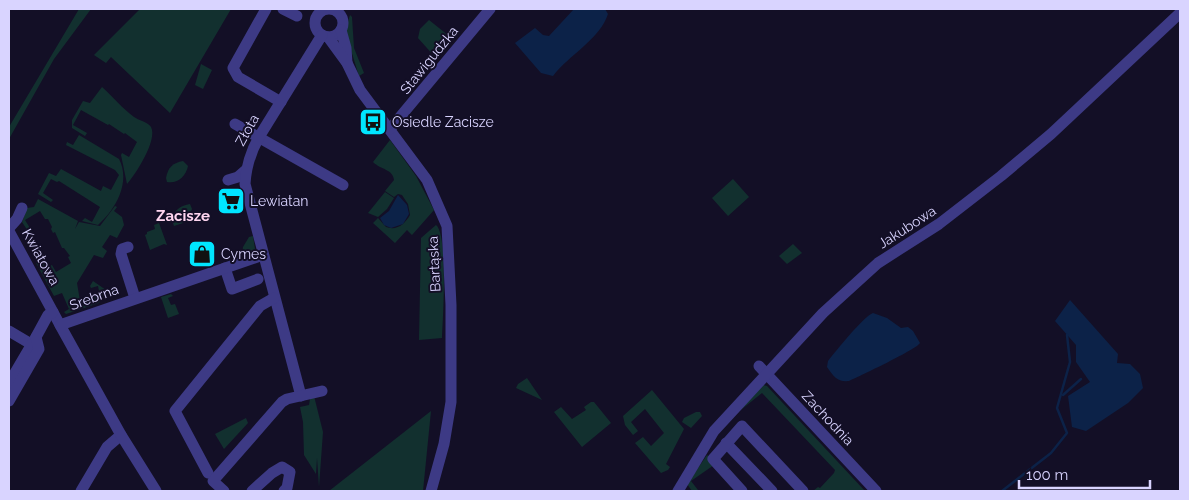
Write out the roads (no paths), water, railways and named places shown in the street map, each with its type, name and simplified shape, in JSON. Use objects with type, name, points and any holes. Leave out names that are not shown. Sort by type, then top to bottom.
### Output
[{"type":"street","points":[[266,9],[233,68],[238,77],[281,102]]},
{"type":"street","points":[[283,9],[297,16]]},
{"type":"street","name":"Stawigudzka","points":[[390,129],[490,9]]},
{"type":"street","name":"Bartąska","points":[[347,63],[346,48],[341,30],[343,21],[331,11],[315,20],[316,26],[347,63],[360,90],[427,180],[443,215],[449,238],[452,402],[444,444],[431,491]]},
{"type":"street","name":"Jakubowa","points":[[678,491],[696,458],[762,370],[878,263],[939,224],[1051,134],[1180,13]]},
{"type":"street","points":[[325,36],[336,35],[341,30]]},
{"type":"street","name":"Złota","points":[[301,396],[245,184],[250,153],[325,36]]},
{"type":"street","points":[[235,124],[343,185]]},
{"type":"street","points":[[228,180],[238,177],[246,170]]},
{"type":"street","points":[[9,230],[22,208]]},
{"type":"street","name":"Kwiatowa","points":[[9,230],[60,325]]},
{"type":"street","points":[[128,247],[122,250],[120,254],[135,298]]},
{"type":"street","name":"Srebrna","points":[[156,491],[121,434],[60,325],[263,255]]},
{"type":"street","points":[[225,268],[232,289],[258,279]]},
{"type":"street","points":[[208,473],[175,411],[260,306],[274,298]]},
{"type":"street","points":[[9,383],[48,315],[54,312]]},
{"type":"street","points":[[9,331],[33,340],[39,350],[9,401]]},
{"type":"street","name":"Zachodnia","points":[[762,370],[876,491]]},
{"type":"street","points":[[224,491],[213,481],[282,402],[322,391]]},
{"type":"street","points":[[730,414],[803,491]]},
{"type":"street","points":[[742,426],[714,458],[714,461],[742,491]]},
{"type":"street","points":[[81,491],[107,447],[121,434]]},
{"type":"street","points":[[726,444],[772,491]]},
{"type":"street","points":[[252,491],[272,473],[282,467],[290,472],[287,488],[284,491]]},
{"type":"water","points":[[574,9],[605,9],[608,14],[604,23],[591,39],[553,76],[541,73],[515,43],[535,28],[543,35],[549,36]]},
{"type":"water","points":[[398,195],[407,205],[409,214],[403,224],[391,228],[384,225],[380,218],[389,211]]},
{"type":"water","points":[[1070,300],[1118,354],[1117,363],[1130,364],[1140,374],[1143,388],[1128,403],[1086,431],[1072,427],[1068,396],[1090,382],[1076,362],[1076,345],[1055,321]]},
{"type":"water","points":[[873,313],[887,318],[901,328],[908,327],[913,331],[920,343],[899,356],[849,381],[839,380],[827,367],[828,361],[857,327]]},
{"type":"waterway","points":[[1002,491],[1051,453],[1067,433],[1057,408],[1070,362],[1067,335]]},
{"type":"waterway","points":[[1063,395],[1081,379]]},
{"type":"place","name":"Osiedle Zacisze","points":[[373,122]]},
{"type":"place","name":"Lewiatan","points":[[231,201]]},
{"type":"place","name":"Cymes","points":[[202,254]]},
{"type":"district","name":"Zacisze","points":[[183,216]]}]
